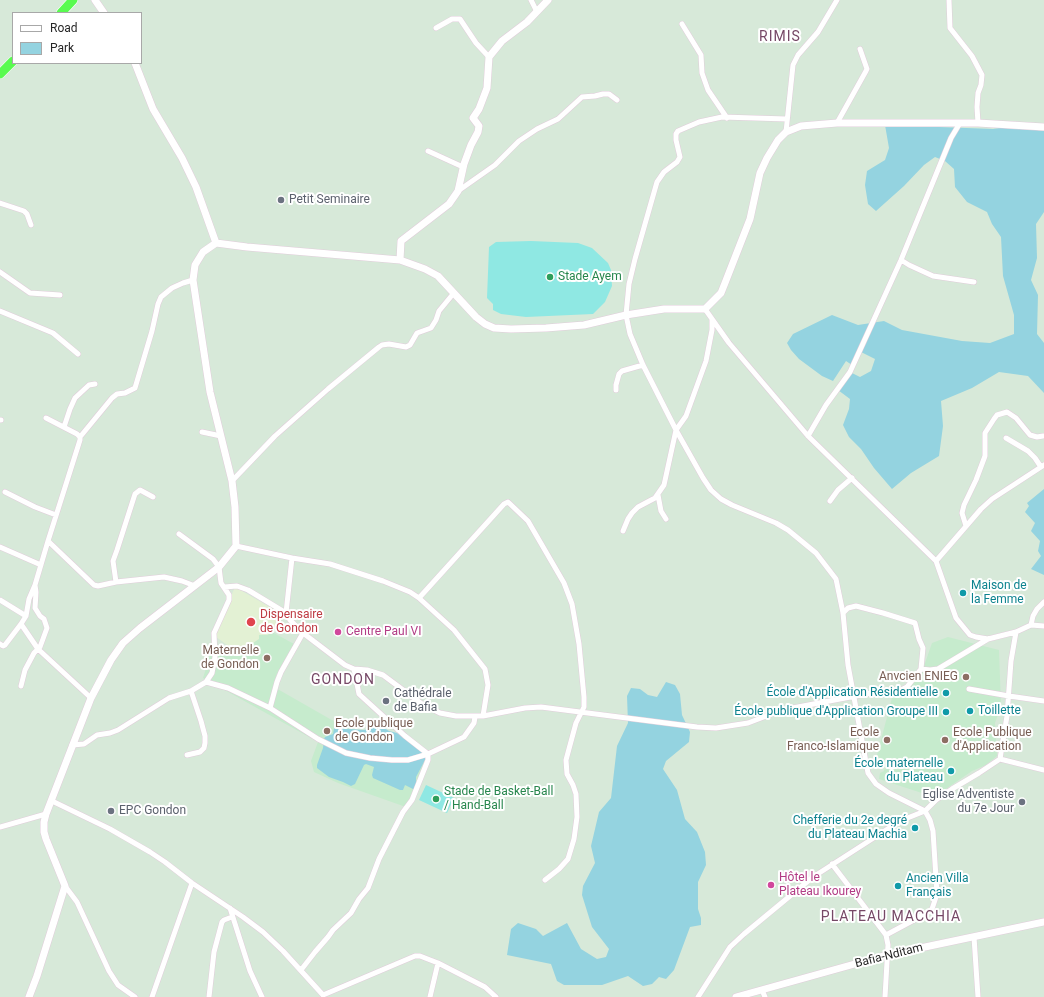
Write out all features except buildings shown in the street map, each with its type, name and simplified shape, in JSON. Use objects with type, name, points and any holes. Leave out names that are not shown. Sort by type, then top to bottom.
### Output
[{"type":"highway","points":[[61,12],[73,0]]},
{"type":"highway","points":[[0,74],[12,62]]},
{"type":"street","points":[[95,0],[103,12]]},
{"type":"street","points":[[531,0],[537,12]]},
{"type":"street","points":[[458,191],[463,167],[471,145],[478,132],[478,126],[473,118],[487,88],[489,57],[502,41],[527,22],[548,0]]},
{"type":"street","points":[[786,132],[793,65],[798,55],[818,32],[838,0]]},
{"type":"street","points":[[949,0],[950,28],[972,56],[982,75],[977,100],[978,124]]},
{"type":"street","points":[[436,28],[452,19],[460,19],[476,43],[489,57]]},
{"type":"street","points":[[682,24],[701,55],[702,73],[708,90],[727,118]]},
{"type":"street","points":[[837,122],[867,69],[860,49]]},
{"type":"street","points":[[135,64],[154,109],[182,158],[196,187],[216,243]]},
{"type":"street","points":[[400,260],[402,241],[449,204],[458,191],[495,164],[519,141],[558,118],[582,97],[609,94],[617,100]]},
{"type":"street","points":[[787,119],[709,119],[681,129],[676,134],[680,157],[678,162],[664,172],[657,182],[635,258],[629,284],[626,315],[630,334],[644,365],[676,430],[711,490],[720,499],[776,523],[788,530],[816,553],[836,580],[843,613],[848,666],[853,697],[868,773],[876,784],[889,793],[925,811],[930,820],[933,831],[937,894],[932,909],[886,934]]},
{"type":"street","points":[[135,997],[118,984],[109,971],[77,902],[65,886],[46,839],[44,827],[46,814],[72,745],[91,698],[111,660],[123,643],[218,567],[236,546],[235,508],[232,481],[210,392],[193,280],[195,265],[204,252],[216,243],[400,260],[432,272],[438,276],[453,294],[476,317],[485,324],[494,328],[546,328],[584,325],[626,315],[664,309],[705,309],[723,288],[750,220],[760,174],[778,140],[786,132],[801,126],[837,122],[960,123],[1044,127]]},
{"type":"street","points":[[808,436],[826,405],[850,372],[901,260],[955,129],[960,123]]},
{"type":"street","points":[[428,151],[463,167]]},
{"type":"street","points":[[0,203],[24,211],[27,214],[31,225]]},
{"type":"street","points":[[901,260],[934,276],[974,282]]},
{"type":"street","points":[[0,272],[30,293],[60,295]]},
{"type":"street","points":[[0,644],[3,646],[5,644],[26,616],[29,599],[35,585],[80,437],[112,398],[117,394],[130,391],[135,388],[152,331],[158,304],[161,298],[172,288],[193,280]]},
{"type":"street","points":[[232,481],[275,436],[378,347],[389,344],[406,347],[410,345],[417,333],[431,328],[439,311],[453,294]]},
{"type":"street","points":[[705,309],[729,342],[808,436],[936,561],[956,618],[970,635],[988,639]]},
{"type":"street","points":[[0,311],[53,333],[78,354]]},
{"type":"street","points":[[624,531],[628,519],[632,513],[638,507],[655,498],[664,485],[676,430],[686,416],[706,361],[712,330],[712,320]]},
{"type":"street","points":[[616,390],[619,374],[622,371],[644,365]]},
{"type":"street","points":[[64,427],[75,398],[89,385],[95,384]]},
{"type":"street","points":[[966,526],[962,512],[985,456],[985,433],[994,419],[1006,412],[1016,418],[1030,434],[1037,437],[1043,436]]},
{"type":"street","points":[[46,418],[80,437]]},
{"type":"street","points":[[202,432],[221,436]]},
{"type":"street","points":[[936,561],[981,509],[992,499],[1042,466],[1028,451],[1006,438]]},
{"type":"street","points":[[830,501],[838,490],[852,478]]},
{"type":"street","points":[[116,582],[112,561],[118,550],[135,494],[140,490],[153,497]]},
{"type":"street","points":[[5,492],[35,507],[56,515]]},
{"type":"street","points":[[658,495],[658,503],[666,519]]},
{"type":"street","points":[[419,598],[504,504],[508,502],[528,521],[564,583],[572,604],[579,644],[584,697],[582,711],[576,723],[566,760],[567,774],[576,794],[578,817],[574,839],[566,863],[545,880]]},
{"type":"street","points":[[72,745],[84,744],[97,735],[114,732],[169,698],[191,691],[206,682],[212,673],[216,657],[214,633],[229,600],[229,595],[220,580],[218,567],[209,555],[179,534]]},
{"type":"street","points":[[48,541],[98,586],[116,582],[164,577],[195,586]]},
{"type":"street","points":[[236,546],[292,558],[330,564],[375,578],[410,592],[419,598],[454,630],[485,669],[488,685],[483,716]]},
{"type":"street","points":[[0,547],[41,565]]},
{"type":"street","points":[[292,558],[286,612],[290,620],[303,633],[344,664],[354,669],[367,670],[383,675],[422,704],[440,713],[456,716],[483,716],[525,708],[541,707],[716,728],[748,723],[782,710],[882,691],[904,689],[910,684],[921,669],[923,648],[915,623],[856,606],[848,608],[843,613]]},
{"type":"street","points":[[21,686],[25,670],[34,653],[38,650],[47,628],[46,623],[36,608],[35,585]]},
{"type":"street","points":[[224,587],[235,586],[248,590],[286,612]]},
{"type":"street","points":[[0,600],[26,616]]},
{"type":"street","points":[[1031,625],[1033,616],[1044,602]]},
{"type":"street","points":[[21,624],[38,650],[91,698]]},
{"type":"street","points":[[921,669],[938,669],[988,639],[1016,632],[1031,625],[1044,626]]},
{"type":"street","points":[[698,997],[730,947],[813,876],[900,821],[925,811],[936,800],[1000,759],[1007,716],[1011,661],[1016,632]]},
{"type":"street","points":[[270,708],[281,672],[303,633]]},
{"type":"street","points":[[354,669],[359,694],[405,736],[428,754]]},
{"type":"street","points":[[206,682],[228,688],[270,708],[318,738],[346,752],[370,758],[408,760],[428,754],[464,737],[474,723],[475,716]]},
{"type":"street","points":[[969,689],[1044,701]]},
{"type":"street","points":[[187,755],[200,752],[205,743],[205,736],[201,721],[191,691]]},
{"type":"street","points":[[301,970],[333,930],[351,913],[359,899],[366,891],[383,850],[412,800],[428,760],[428,754]]},
{"type":"street","points":[[1000,759],[1044,770]]},
{"type":"street","points":[[52,801],[110,829],[150,852],[192,883],[230,908],[263,932],[301,970],[321,996],[415,956],[423,957],[485,987],[496,997]]},
{"type":"street","points":[[0,827],[46,814]]},
{"type":"street","points":[[832,864],[886,934],[888,945],[884,997]]},
{"type":"street","points":[[152,997],[192,883]]},
{"type":"street","points":[[29,997],[38,976],[65,886]]},
{"type":"street","points":[[230,908],[250,971],[262,997]]},
{"type":"street","points":[[209,997],[214,952],[222,922],[232,917]]},
{"type":"street","name":"Bafia-Nditam","points":[[736,997],[763,993],[887,955],[1044,922]]},
{"type":"street","points":[[974,937],[978,997]]},
{"type":"street","points":[[430,997],[438,964]]},
{"type":"shaded area","name":"Stade Ayem","points":[[531,241],[578,243],[592,248],[608,263],[611,270],[612,286],[605,302],[593,314],[526,317],[501,314],[493,310],[493,304],[487,298],[489,247],[496,242]]},
{"type":"shaded area","name":"Dispensaire de Gondon","points":[[235,587],[285,616],[272,632],[267,635],[259,635],[259,639],[253,643],[247,643],[240,654],[216,637],[216,632]]},
{"type":"shaded area","name":"Ecole publique de Gondon","points":[[272,632],[294,644],[276,676],[274,687],[330,719],[426,762],[407,806],[403,806],[338,783],[314,772],[311,761],[318,742],[203,678],[212,649],[240,654],[247,643],[259,635],[267,635]]},
{"type":"shaded area","name":"Ecole Publique d'Application","points":[[948,637],[999,650],[1001,706],[995,723],[997,756],[986,765],[972,771],[934,797],[879,779],[880,773],[884,771],[885,766],[876,759],[893,694],[907,695],[913,674],[922,672],[932,643]]},
{"type":"shaded area","name":"Stade de Basket-Ball / Hand-Ball","points":[[426,785],[454,798],[447,813],[419,800]]},
{"type":"green space","points":[[885,125],[993,129],[1013,126],[1044,131],[1044,212],[1036,224],[1037,258],[1031,280],[1038,295],[1037,334],[1044,343],[1044,393],[1028,376],[999,372],[972,388],[941,401],[943,426],[939,456],[911,473],[892,489],[874,468],[861,449],[849,437],[843,425],[849,409],[850,399],[838,390],[850,372],[860,377],[871,371],[875,359],[861,352],[852,365],[846,361],[833,381],[822,376],[799,359],[791,350],[787,343],[793,334],[832,315],[858,325],[884,321],[902,330],[962,341],[990,343],[1014,334],[1014,315],[1003,276],[1001,237],[992,224],[987,212],[967,202],[955,187],[954,169],[945,161],[935,157],[924,165],[904,186],[876,211],[868,204],[865,185],[867,171],[885,160],[889,148]]},
{"type":"green space","points":[[1044,489],[1044,575],[1031,569],[1041,556],[1038,551],[1040,541],[1031,531],[1035,523],[1025,512],[1029,506],[1027,503]]},
{"type":"green space","points":[[666,682],[675,685],[680,694],[682,715],[690,732],[689,742],[666,761],[663,769],[677,790],[685,819],[697,832],[705,852],[706,865],[698,882],[698,909],[701,918],[701,925],[690,927],[674,970],[666,979],[659,977],[652,984],[643,986],[628,976],[602,985],[564,985],[557,981],[551,964],[507,955],[511,929],[518,923],[536,929],[543,936],[567,923],[581,949],[597,959],[606,957],[609,949],[592,927],[582,895],[583,886],[595,863],[591,846],[599,812],[611,798],[617,746],[628,723],[627,696],[631,688],[640,689],[648,695],[657,697]]},
{"type":"green space","points":[[381,726],[389,731],[397,733],[426,751],[425,760],[416,777],[416,789],[405,785],[403,790],[400,790],[373,778],[372,775],[374,767],[366,764],[364,765],[355,784],[351,786],[329,777],[317,768],[324,739],[325,737],[333,734],[334,728],[364,730]]},
{"type":"place","name":"Petit Seminaire","points":[[281,200]]},
{"type":"place","name":"Stade Ayem","points":[[550,277]]},
{"type":"place","name":"Maison de la Femme","points":[[963,593]]},
{"type":"place","name":"Dispensaire de Gondon","points":[[251,622]]},
{"type":"place","name":"Centre Paul VI","points":[[338,632]]},
{"type":"place","name":"Maternelle de Gondon","points":[[267,658]]},
{"type":"place","name":"Anvcien ENIEG","points":[[966,677]]},
{"type":"place","name":"École d'Application Résidentielle","points":[[946,693]]},
{"type":"place","name":"Cathédrale de Bafia","points":[[386,701]]},
{"type":"place","name":"Toillette","points":[[970,711]]},
{"type":"place","name":"École publique d'Application Groupe III","points":[[946,712]]},
{"type":"place","name":"Ecole publique de Gondon","points":[[327,731]]},
{"type":"place","name":"Ecole Franco-Islamique","points":[[887,740]]},
{"type":"place","name":"Ecole Publique d'Application","points":[[945,740]]},
{"type":"place","name":"École maternelle du Plateau","points":[[951,771]]},
{"type":"place","name":"Stade de Basket-Ball / Hand-Ball","points":[[436,799]]},
{"type":"place","name":"Eglise Adventiste du 7e Jour","points":[[1022,802]]},
{"type":"place","name":"EPC Gondon","points":[[111,811]]},
{"type":"place","name":"Chefferie du 2e degré du Plateau Machia","points":[[915,828]]},
{"type":"place","name":"Hôtel le Plateau Ikourey","points":[[771,885]]},
{"type":"place","name":"Ancien Villa Français","points":[[898,886]]},
{"type":"district","name":"RIMIS","points":[[780,37]]},
{"type":"district","name":"GONDON","points":[[343,680]]},
{"type":"district","name":"PLATEAU MACCHIA","points":[[891,917]]}]
